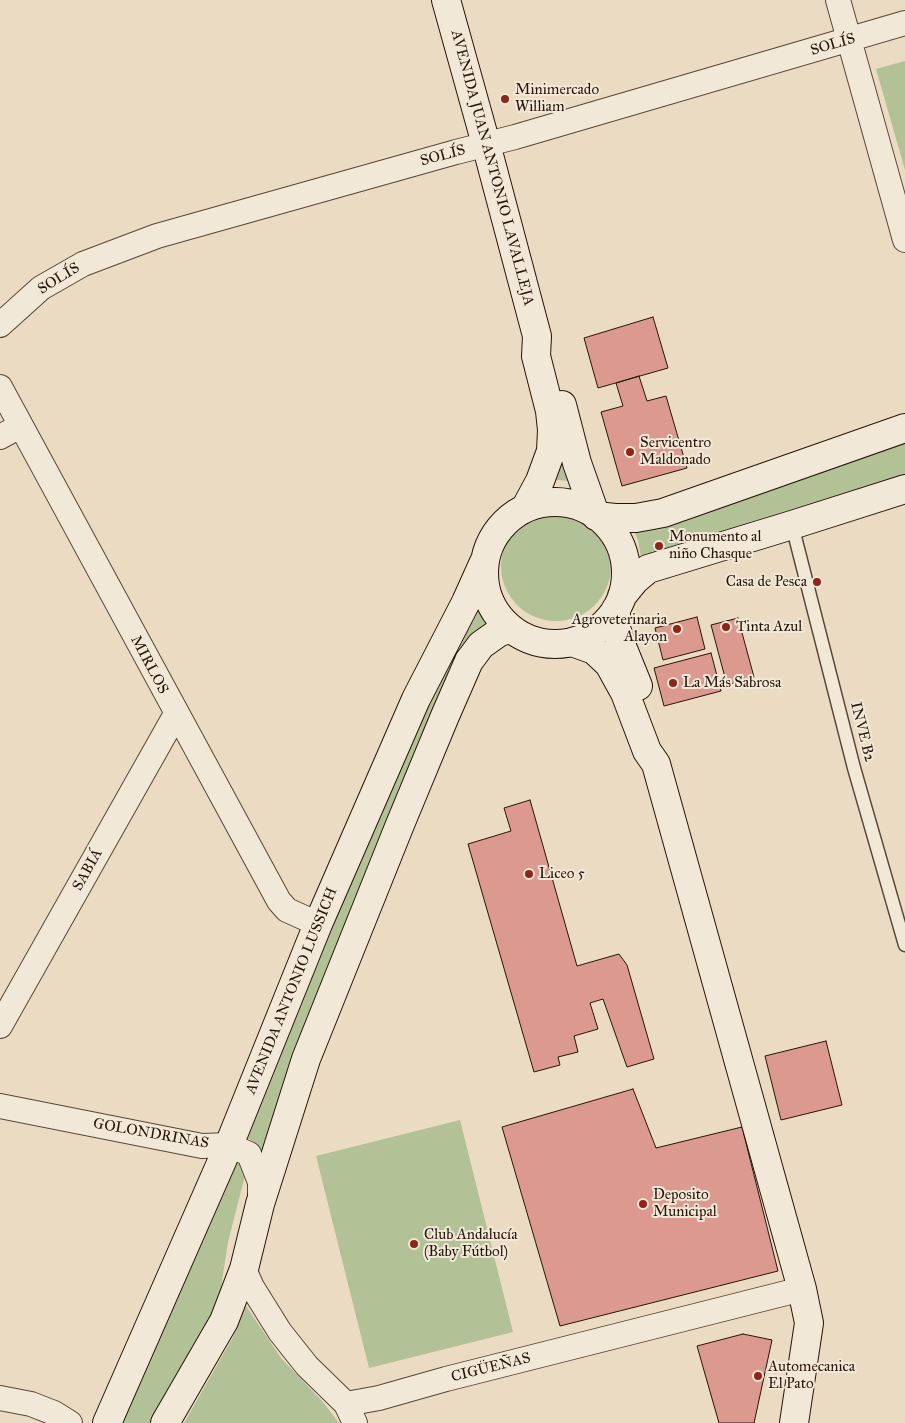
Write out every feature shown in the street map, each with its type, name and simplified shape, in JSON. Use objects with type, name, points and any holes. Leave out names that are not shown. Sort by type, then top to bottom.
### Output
[{"type":"main road","name":"AVENIDA JUAN ANTONIO LAVALLEJA","points":[[446,0],[537,336],[536,356],[550,410],[551,451],[543,473],[526,507]]},
{"type":"main road","name":"AVENIDA JUAN ANTONIO LAVALLEJA","points":[[537,336],[548,353],[577,462],[595,515]]},
{"type":"main road","points":[[595,515],[615,518],[636,518],[663,513],[905,428]]},
{"type":"main road","points":[[656,764],[658,751],[638,685],[616,628],[619,603],[626,576],[625,561],[619,542],[612,530],[582,506],[567,502],[548,502],[526,507],[507,520],[492,539],[484,562],[485,586],[493,609],[510,628],[528,639],[550,644],[572,642],[589,636],[597,630],[604,624],[619,603],[635,580],[648,569],[792,526],[905,489]]},
{"type":"main road","name":"AVENIDA ANTONIO LUSSICH","points":[[107,1423],[229,1146],[318,924],[416,699],[466,602],[484,562]]},
{"type":"main road","points":[[165,1423],[224,1321],[244,1269],[260,1204],[306,1059],[398,827],[445,716],[470,661],[481,645],[498,632],[510,628]]},
{"type":"main road","points":[[572,642],[594,650],[609,664],[625,693],[646,751],[656,764],[802,1289],[809,1324],[794,1423]]},
{"type":"street","points":[[838,0],[905,240]]},
{"type":"street","name":"SOLÍS","points":[[0,325],[41,288],[84,264],[157,236],[486,144],[905,23]]},
{"type":"street","name":"MIRLOS","points":[[0,387],[10,432],[176,714],[279,902],[287,910],[318,924]]},
{"type":"street","name":"SABIÁ","points":[[0,1026],[176,714]]},
{"type":"street","name":"GOLONDRINAS","points":[[0,1106],[202,1146],[229,1146],[249,1154],[260,1182],[260,1204]]},
{"type":"street","name":"CIGÜEÑAS","points":[[244,1269],[252,1287],[280,1332],[351,1414],[379,1398],[802,1289]]},
{"type":"street","points":[[0,1398],[32,1404],[54,1413],[70,1423]]},
{"type":"lane","name":"INVE B2","points":[[792,526],[854,768],[905,945]]},
{"type":"green space","points":[[905,61],[905,170],[876,69]]},
{"type":"green space","points":[[562,434],[576,482],[546,481]]},
{"type":"green space","points":[[905,440],[905,477],[641,558],[638,540],[633,529]]},
{"type":"green space","points":[[556,511],[577,515],[595,527],[607,545],[611,566],[607,587],[595,605],[577,617],[556,621],[535,617],[517,605],[505,587],[501,566],[505,545],[517,527],[535,515]]},
{"type":"green space","points":[[480,606],[490,622],[263,1160],[255,1143],[245,1136],[425,703]]},
{"type":"green space","name":"Club Andalucía (Baby Fútbol)","points":[[460,1120],[513,1332],[369,1368],[316,1156]]},
{"type":"green space","points":[[235,1161],[241,1161],[247,1168],[228,1242],[218,1307],[151,1423],[120,1423],[148,1364]]},
{"type":"green space","points":[[246,1306],[281,1358],[322,1401],[339,1423],[184,1423],[233,1337]]},
{"type":"building","points":[[653,317],[668,368],[598,388],[584,338]]},
{"type":"building","points":[[639,376],[647,401],[666,396],[687,468],[622,486],[601,412],[623,406],[616,383]]},
{"type":"building","points":[[697,617],[705,649],[663,660],[655,628]]},
{"type":"building","points":[[738,618],[754,677],[727,685],[711,625]]},
{"type":"building","points":[[711,653],[721,691],[664,706],[654,668]]},
{"type":"building","points":[[530,800],[577,966],[619,954],[627,965],[654,1059],[627,1067],[603,999],[590,1003],[598,1029],[574,1036],[578,1052],[558,1057],[560,1065],[534,1072],[468,844],[511,831],[504,808]]},
{"type":"building","points":[[826,1041],[842,1105],[781,1120],[765,1056]]},
{"type":"building","name":"Deposito Municipal","points":[[633,1089],[656,1148],[742,1127],[778,1271],[560,1326],[502,1127]]},
{"type":"building","points":[[743,1334],[772,1340],[754,1423],[719,1423],[697,1346]]},
{"type":"place","name":"Minimercado William","points":[[505,99]]},
{"type":"place","name":"Servicentro Maldonado","points":[[630,452]]},
{"type":"place","name":"Monumento al niño Chasque","points":[[659,546]]},
{"type":"place","name":"Casa de Pesca","points":[[817,582]]},
{"type":"place","name":"Tinta Azul","points":[[726,627]]},
{"type":"place","name":"Agroveterinaria Alayon","points":[[677,629]]},
{"type":"place","name":"La Más Sabrosa","points":[[673,683]]},
{"type":"place","name":"Liceo 5","points":[[529,874]]},
{"type":"place","name":"Deposito Municipal","points":[[643,1204]]},
{"type":"place","name":"Club Andalucía (Baby Fútbol)","points":[[414,1244]]},
{"type":"place","name":"Automecanica El Pato","points":[[758,1376]]}]
